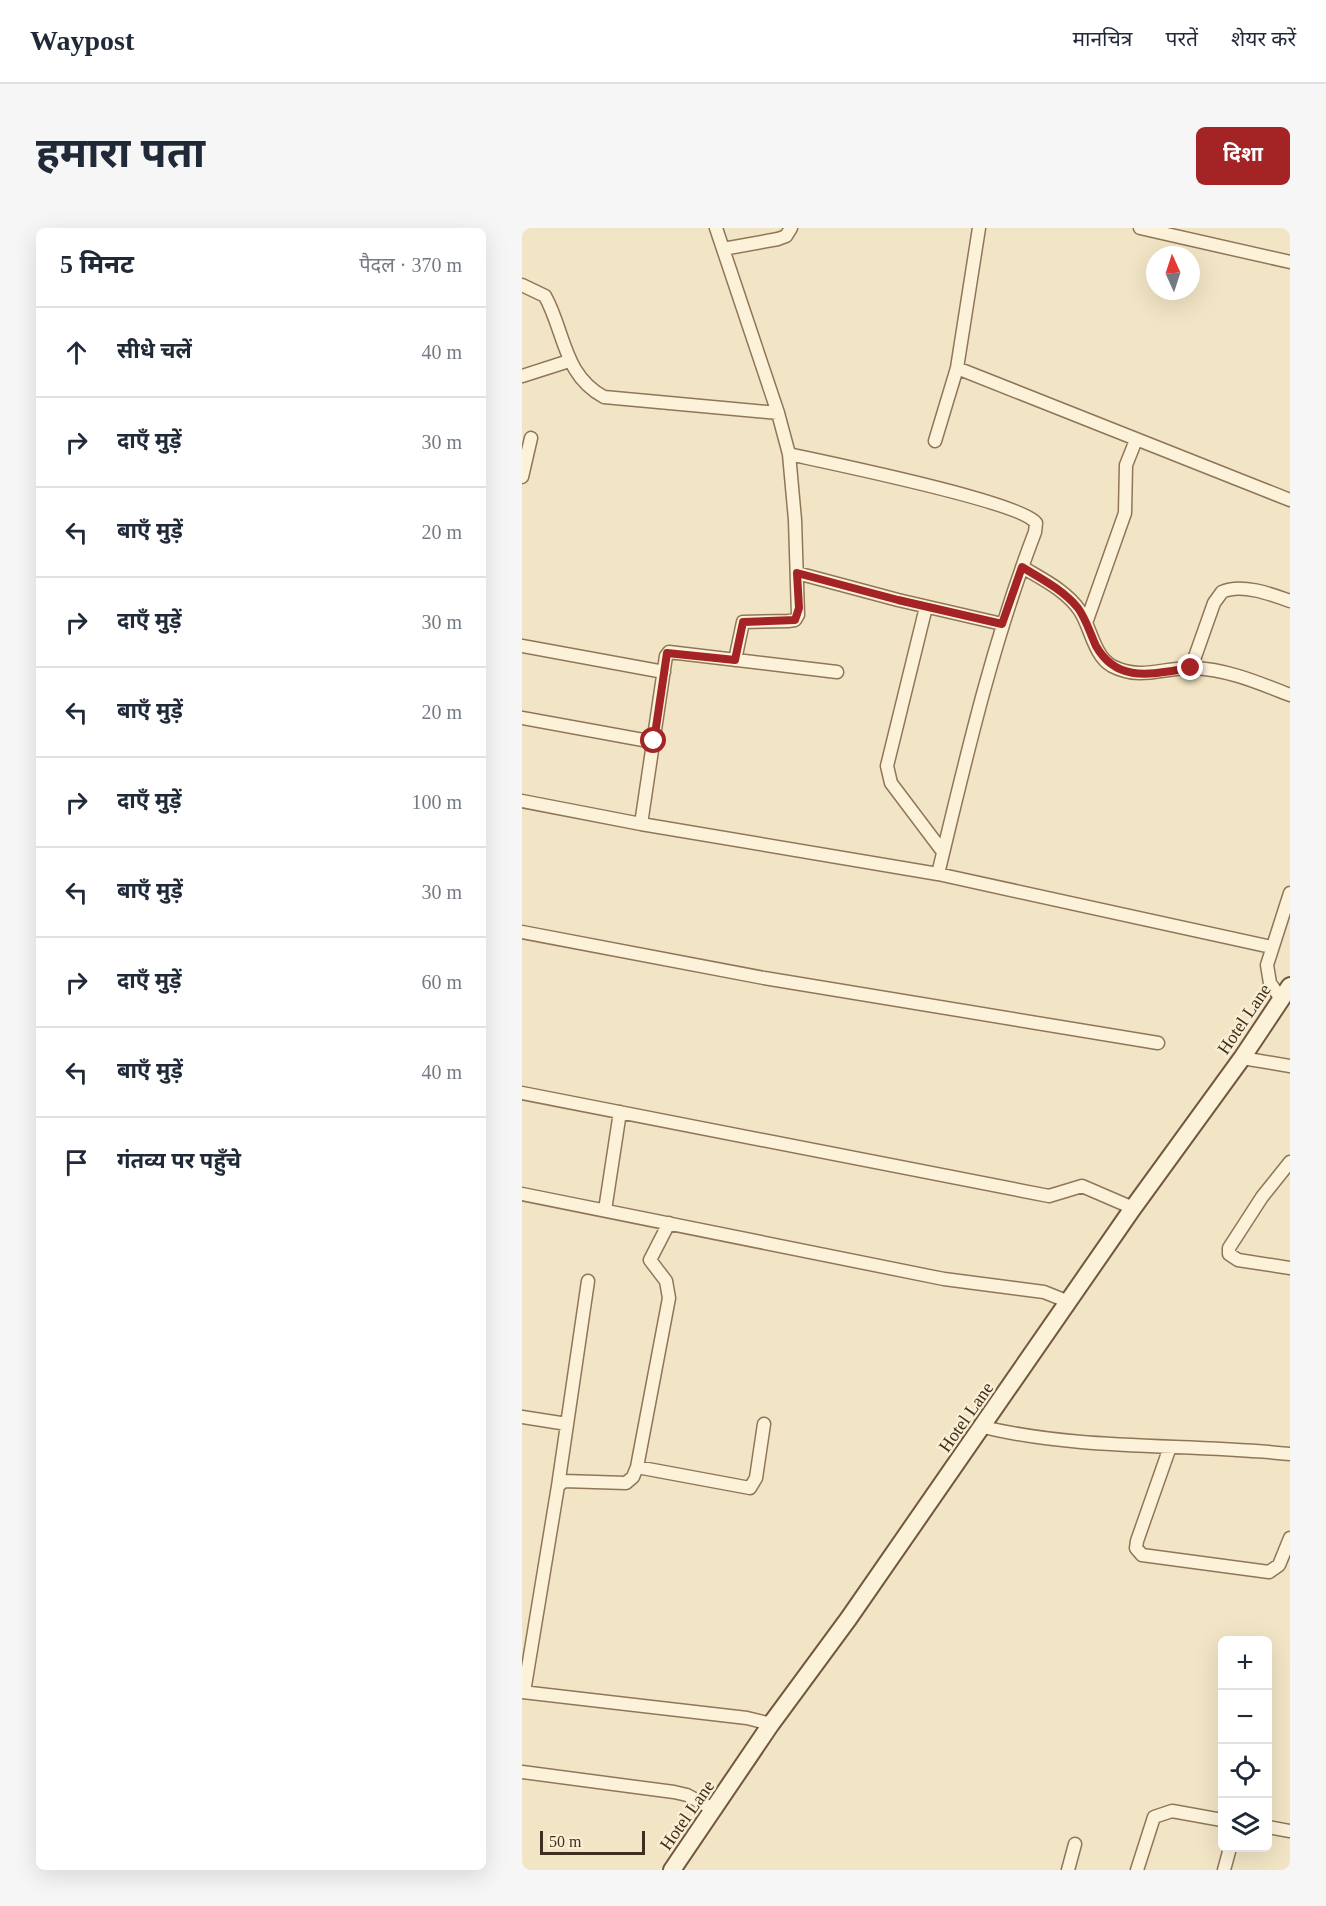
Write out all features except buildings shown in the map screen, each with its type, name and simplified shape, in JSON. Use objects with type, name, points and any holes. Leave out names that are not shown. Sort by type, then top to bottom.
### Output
[{"type":"street","points":[[716,228],[778,413],[789,454],[799,608],[795,620],[743,622],[735,660]]},
{"type":"street","points":[[723,249],[778,239],[786,236],[791,228]]},
{"type":"street","points":[[935,441],[957,368],[979,228]]},
{"type":"street","points":[[1140,228],[1290,262]]},
{"type":"street","points":[[522,285],[545,296],[569,361],[590,389],[604,397],[778,413]]},
{"type":"street","points":[[522,376],[569,361]]},
{"type":"street","points":[[957,368],[1290,500]]},
{"type":"street","points":[[522,477],[531,438]]},
{"type":"street","points":[[1086,623],[1125,513],[1126,465],[1136,440]]},
{"type":"street","points":[[789,454],[915,482],[1029,516],[1036,523],[1002,624],[976,716],[938,874]]},
{"type":"street","points":[[1022,567],[1066,595],[1086,623],[1102,656],[1119,668],[1145,675],[1191,668],[1213,670],[1250,679],[1290,695]]},
{"type":"street","points":[[797,573],[926,607],[1002,624]]},
{"type":"street","points":[[1191,668],[1214,603],[1222,592],[1239,589],[1275,595],[1290,601]]},
{"type":"street","points":[[926,607],[886,766],[891,783],[943,852]]},
{"type":"street","points":[[522,646],[664,672]]},
{"type":"street","points":[[641,824],[669,652],[837,672]]},
{"type":"street","points":[[522,718],[654,741]]},
{"type":"street","points":[[522,801],[641,824],[938,874],[1271,947]]},
{"type":"street","points":[[1279,990],[1267,965],[1290,893]]},
{"type":"street","points":[[522,932],[764,978],[1158,1043]]},
{"type":"street","name":"Hotel Lane","points":[[672,1870],[707,1805],[759,1721],[982,1427],[1059,1298],[1133,1208],[1242,1058],[1279,990]]},
{"type":"street","points":[[1242,1058],[1290,1066]]},
{"type":"street","points":[[522,1093],[1052,1196],[1082,1186],[1133,1208]]},
{"type":"street","points":[[605,1210],[620,1112]]},
{"type":"street","points":[[1290,1162],[1262,1197],[1229,1248],[1229,1254],[1238,1260],[1290,1268]]},
{"type":"street","points":[[522,1194],[944,1280],[1059,1298]]},
{"type":"street","points":[[558,1486],[564,1481],[626,1483],[633,1477],[638,1467],[669,1298],[666,1281],[650,1260],[669,1223]]},
{"type":"street","points":[[588,1281],[558,1486],[523,1692],[759,1721]]},
{"type":"street","points":[[522,1417],[567,1424]]},
{"type":"street","points":[[638,1467],[750,1488],[756,1478],[764,1424]]},
{"type":"street","points":[[982,1427],[1020,1436],[1085,1444],[1231,1448],[1290,1455]]},
{"type":"street","points":[[1170,1447],[1137,1541],[1136,1548],[1142,1555],[1269,1572],[1279,1565],[1290,1538]]},
{"type":"street","points":[[522,1772],[657,1788],[707,1805]]},
{"type":"street","points":[[1137,1870],[1154,1816],[1172,1811],[1218,1819]]},
{"type":"street","points":[[1272,1828],[1290,1831]]},
{"type":"street","points":[[1068,1870],[1075,1844]]},
{"type":"street","points":[[1224,1870],[1229,1852]]},
{"type":"route","points":[[654,741],[667,653],[735,660],[743,622],[747,620],[795,620],[799,608],[797,573],[898,600],[1002,624],[1012,590],[1022,567],[1066,595],[1079,610],[1102,656],[1110,665],[1145,675],[1191,668]]}]
